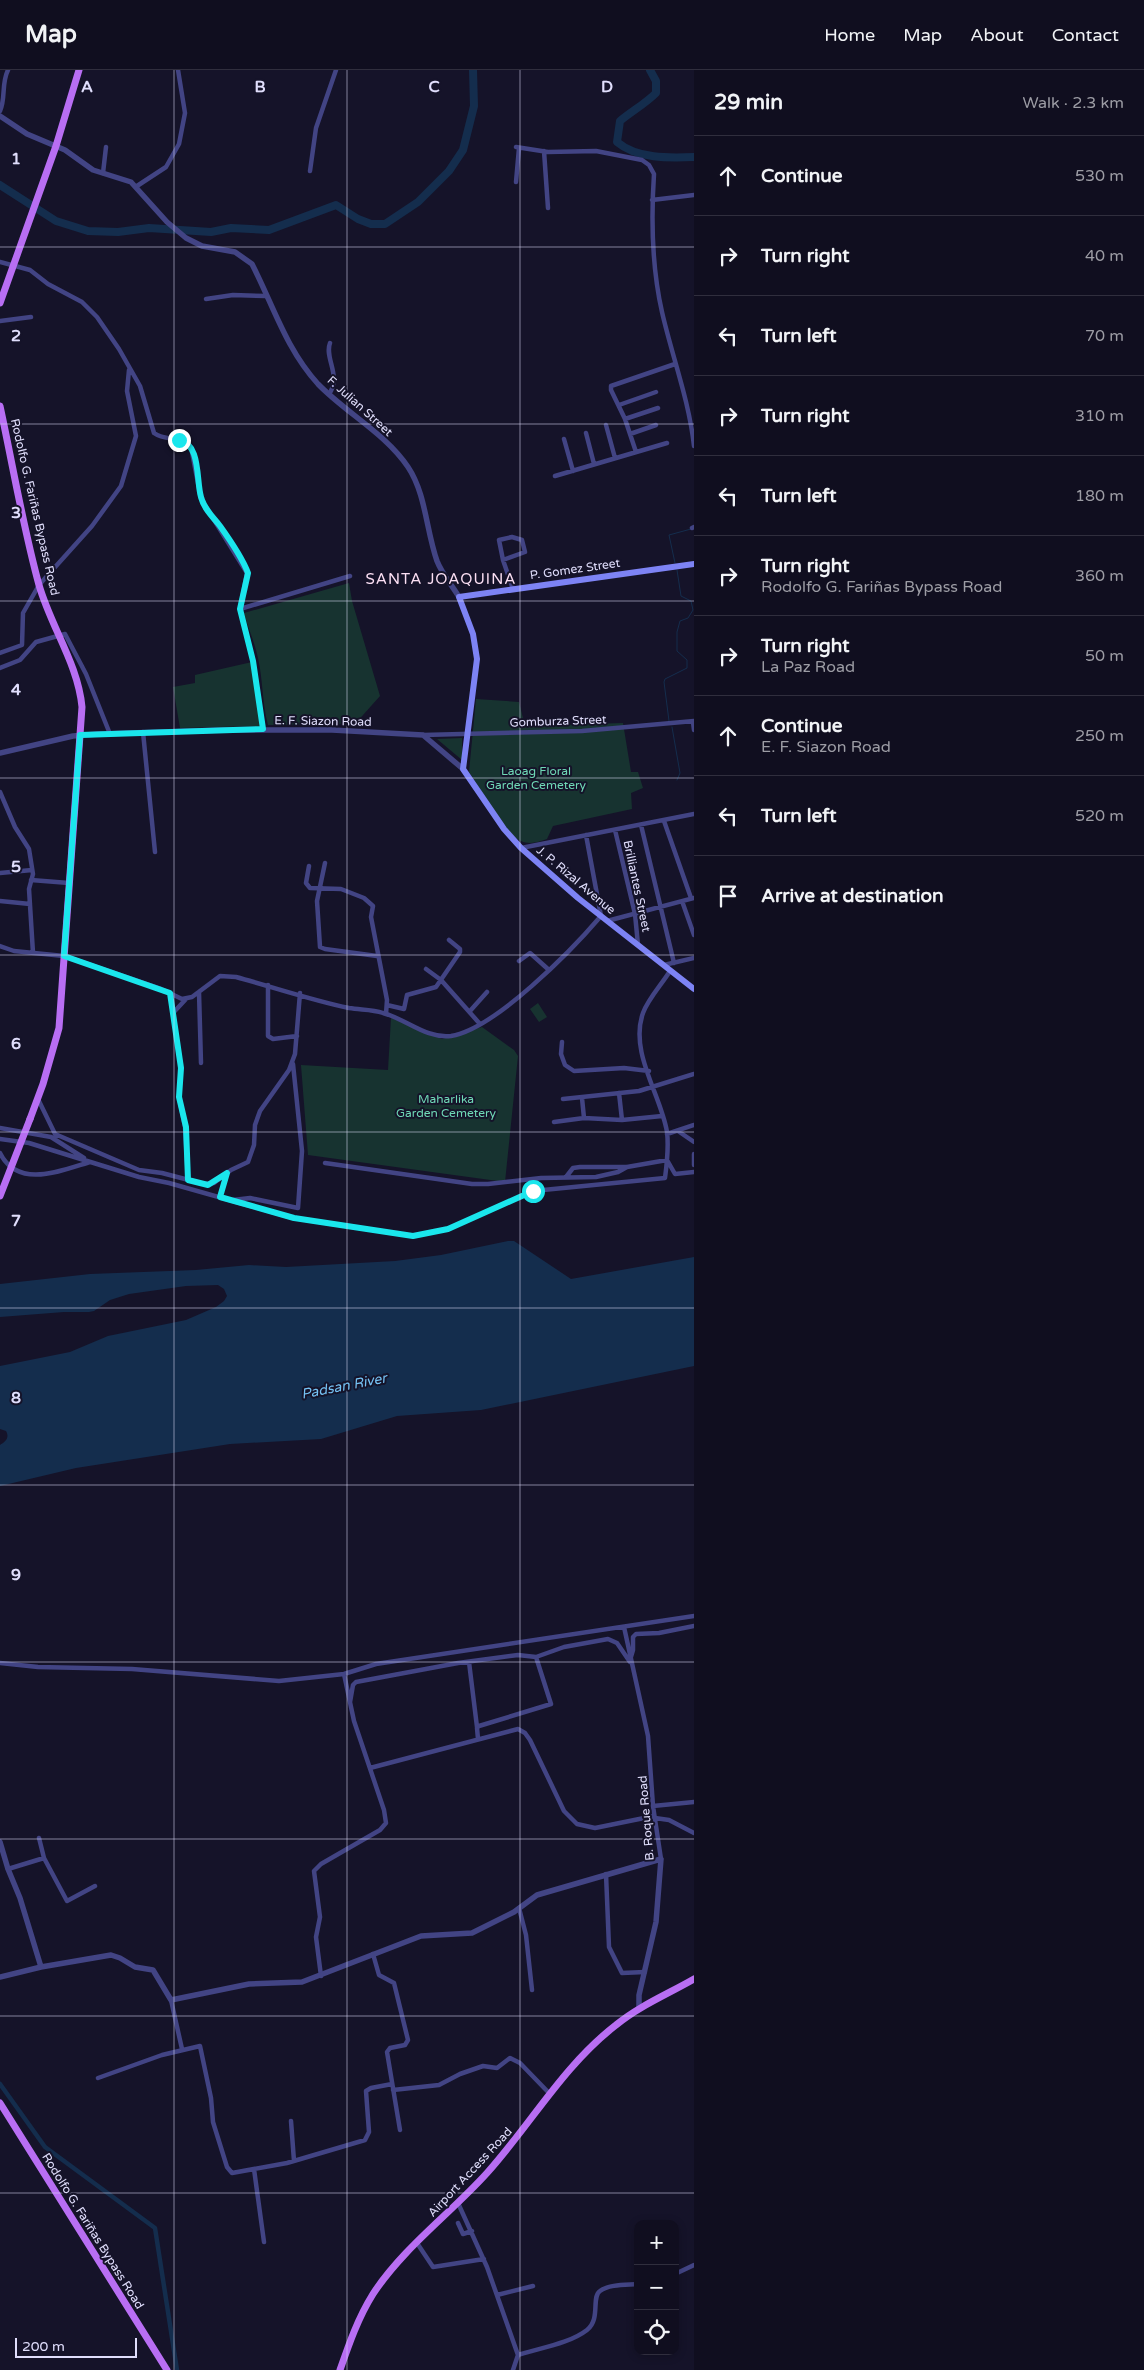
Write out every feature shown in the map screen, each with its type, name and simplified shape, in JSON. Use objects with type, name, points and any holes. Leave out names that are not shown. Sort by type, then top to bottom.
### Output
[{"type":"main road","points":[[0,303],[56,146],[79,70]]},
{"type":"main road","name":"Rodolfo G. Fariñas Bypass Road","points":[[0,406],[39,585],[80,690],[80,735],[58,1028],[38,1099],[0,1196]]},
{"type":"main road","name":"P. Gomez Street","points":[[459,597],[694,564]]},
{"type":"main road","name":"F. Julian Street","points":[[459,597],[473,634],[477,659],[462,769]]},
{"type":"main road","name":"J. P. Rizal Avenue","points":[[462,769],[499,822],[521,848],[607,921],[694,990]]},
{"type":"main road","name":"Airport Access Road","points":[[340,2370],[355,2328],[382,2281],[511,2146],[549,2093],[594,2044],[639,2009],[694,1979]]},
{"type":"main road","name":"Rodolfo G. Fariñas Bypass Road","points":[[0,2103],[167,2370]]},
{"type":"street","points":[[0,111],[3,103],[3,82],[8,70]]},
{"type":"street","points":[[0,116],[27,134],[56,146],[93,170],[127,180],[137,186],[166,167],[179,144],[185,113],[178,70]]},
{"type":"street","points":[[310,171],[313,137],[336,70]]},
{"type":"street","points":[[103,173],[106,146]]},
{"type":"street","points":[[516,182],[518,148],[544,151],[596,151],[646,162],[654,174],[652,200],[661,305],[675,364],[690,415],[694,446]]},
{"type":"street","points":[[544,151],[548,208]]},
{"type":"street","name":"F. Julian Street","points":[[137,186],[144,198],[167,222],[186,238],[202,246],[235,252],[252,264],[282,330],[300,362],[329,394],[377,435],[409,468],[422,500],[438,561],[459,597]]},
{"type":"street","points":[[652,200],[694,195]]},
{"type":"street","points":[[0,262],[30,270],[90,309],[110,334],[142,393],[154,433],[162,437],[185,441],[191,447],[201,499],[248,573],[240,609],[253,661],[263,729]]},
{"type":"street","points":[[206,299],[233,296],[266,296]]},
{"type":"street","points":[[0,321],[31,317]]},
{"type":"street","points":[[329,394],[333,388],[334,374],[328,348],[330,343]]},
{"type":"street","points":[[636,452],[620,405],[610,390],[611,386],[675,364]]},
{"type":"street","points":[[0,653],[22,645],[23,613],[39,585],[105,511],[121,486],[136,436],[127,391],[130,370]]},
{"type":"street","points":[[620,405],[656,392]]},
{"type":"street","points":[[625,419],[658,408]]},
{"type":"street","points":[[606,425],[616,458]]},
{"type":"street","points":[[630,434],[656,425]]},
{"type":"street","points":[[586,432],[594,464]]},
{"type":"street","points":[[564,439],[573,470]]},
{"type":"street","points":[[555,476],[667,443]]},
{"type":"street","points":[[502,560],[525,552],[522,540],[512,537],[499,540],[502,560],[513,589]]},
{"type":"street","points":[[240,609],[350,576]]},
{"type":"street","points":[[0,668],[20,660],[36,642],[65,635],[77,656],[110,734]]},
{"type":"street","points":[[694,722],[694,730]]},
{"type":"street","name":"Gomburza Street","points":[[423,736],[582,731],[694,722]]},
{"type":"street","name":"E. F. Siazon Road","points":[[0,753],[80,735],[143,732],[263,729],[332,730],[423,736]]},
{"type":"street","points":[[143,732],[155,852]]},
{"type":"street","points":[[423,736],[462,769]]},
{"type":"street","points":[[0,792],[18,833],[28,845],[32,870],[30,904],[33,953]]},
{"type":"street","points":[[521,848],[694,814]]},
{"type":"street","points":[[607,921],[693,898],[664,821]]},
{"type":"street","points":[[642,825],[674,963]]},
{"type":"street","name":"Brilliantes Street","points":[[615,830],[635,914],[638,946]]},
{"type":"street","points":[[173,1013],[186,999],[223,974],[300,993],[349,1008],[386,1014],[438,1035],[458,1034],[480,1024],[532,986],[578,942],[601,916],[586,835]]},
{"type":"street","points":[[325,863],[317,901],[320,946],[325,949],[377,956]]},
{"type":"street","points":[[310,866],[306,883],[310,888],[341,889],[371,904],[377,956],[387,1005],[386,1014]]},
{"type":"street","points":[[0,873],[32,870]]},
{"type":"street","points":[[31,880],[69,883]]},
{"type":"street","points":[[0,901],[30,904]]},
{"type":"street","points":[[682,901],[694,935]]},
{"type":"street","points":[[387,1005],[404,1009],[407,995],[432,990],[460,952],[460,949],[449,940]]},
{"type":"street","points":[[0,946],[33,953],[64,956],[186,999]]},
{"type":"street","points":[[519,961],[530,953],[549,970]]},
{"type":"street","points":[[663,966],[694,958]]},
{"type":"street","points":[[426,969],[441,980],[480,1024]]},
{"type":"street","points":[[0,1139],[29,1143],[139,1177],[232,1200],[294,1218],[413,1236],[448,1229],[533,1191],[665,1178],[667,1134],[642,1050],[639,1029],[644,1012],[670,971]]},
{"type":"street","points":[[268,986],[268,1036],[273,1039],[297,1036]]},
{"type":"street","points":[[199,992],[201,1063]]},
{"type":"street","points":[[470,1011],[487,992]]},
{"type":"street","points":[[170,993],[181,1068],[179,1097],[186,1127],[188,1180]]},
{"type":"street","points":[[232,1200],[250,1198],[298,1208],[302,1151],[292,1062],[297,1036],[300,993]]},
{"type":"street","points":[[562,1042],[561,1054],[565,1065],[574,1071],[624,1068],[649,1071]]},
{"type":"street","points":[[55,1134],[139,1170],[208,1185],[248,1162],[260,1110],[292,1062]]},
{"type":"street","points":[[563,1099],[654,1088],[694,1074]]},
{"type":"street","points":[[619,1093],[622,1120]]},
{"type":"street","points":[[582,1098],[584,1118]]},
{"type":"street","points":[[38,1099],[57,1140]]},
{"type":"street","points":[[554,1122],[584,1118],[622,1120],[662,1116]]},
{"type":"street","points":[[667,1134],[694,1125]]},
{"type":"street","points":[[0,1128],[57,1140],[91,1162]]},
{"type":"street","points":[[678,1131],[694,1142]]},
{"type":"street","points":[[0,1153],[5,1163],[14,1170],[27,1175],[56,1172],[91,1162]]},
{"type":"street","points":[[694,1154],[694,1165]]},
{"type":"street","points":[[566,1177],[573,1168],[627,1167],[667,1160]]},
{"type":"street","points":[[667,1160],[675,1174],[694,1172]]},
{"type":"street","points":[[325,1163],[472,1184],[566,1177],[596,1177],[618,1172],[627,1167]]},
{"type":"street","points":[[220,1197],[227,1173]]},
{"type":"street","points":[[0,1663],[38,1667],[132,1669],[252,1680],[307,1679],[344,1674],[376,1664],[543,1641],[624,1626],[694,1616]]},
{"type":"street","name":"B. Roque Road","points":[[624,1626],[630,1661],[648,1736],[653,1806],[661,1859],[658,1909],[646,1972],[639,1995],[639,2009]]},
{"type":"street","points":[[630,1661],[634,1650],[633,1637],[636,1634],[659,1633],[694,1626]]},
{"type":"street","points":[[350,1702],[353,1685],[356,1682],[469,1662],[518,1656],[536,1657],[564,1647],[608,1639],[617,1643],[630,1661]]},
{"type":"street","points":[[477,1727],[551,1704],[536,1657]]},
{"type":"street","points":[[469,1662],[478,1738]]},
{"type":"street","points":[[321,1976],[316,1937],[320,1917],[313,1873],[317,1867],[374,1834],[386,1822],[384,1810],[354,1721],[344,1674]]},
{"type":"street","points":[[370,1768],[514,1729],[525,1733],[545,1767],[564,1811],[572,1821],[583,1827],[595,1828],[655,1817],[669,1820],[694,1834]]},
{"type":"street","points":[[653,1806],[694,1802]]},
{"type":"street","points":[[39,1838],[44,1858],[67,1901],[95,1886]]},
{"type":"street","points":[[0,1842],[8,1870],[20,1898],[41,1967]]},
{"type":"street","points":[[8,1870],[44,1858]]},
{"type":"street","points":[[172,2000],[249,1984],[292,1984],[321,1976],[421,1936],[472,1933],[519,1908],[537,1895],[661,1859]]},
{"type":"street","points":[[606,1874],[608,1940],[611,1953],[622,1973],[646,1972]]},
{"type":"street","points":[[519,1908],[526,1935],[532,1990]]},
{"type":"street","points":[[373,1954],[378,1975],[394,1983],[408,2040],[405,2045],[390,2048],[387,2052],[400,2130]]},
{"type":"street","points":[[0,1977],[41,1967],[116,1956],[130,1965],[153,1970],[172,2000],[182,2049]]},
{"type":"street","points":[[98,2078],[182,2049],[198,2046],[203,2049],[213,2122],[228,2170],[232,2173],[294,2161],[367,2138],[369,2132],[366,2091],[371,2088],[392,2084]]},
{"type":"street","points":[[393,2090],[439,2086],[478,2067],[497,2068],[510,2058],[520,2063],[549,2093]]},
{"type":"street","points":[[291,2122],[294,2161]]},
{"type":"street","points":[[254,2169],[264,2242]]},
{"type":"street","points":[[458,2203],[484,2259],[518,2355],[513,2370]]},
{"type":"street","points":[[458,2223],[464,2234],[472,2231]]},
{"type":"street","points":[[417,2243],[433,2267],[484,2259]]},
{"type":"street","points":[[679,2272],[694,2265]]},
{"type":"street","points":[[518,2355],[580,2334],[592,2326],[597,2292],[616,2286],[634,2284]]},
{"type":"street","points":[[497,2295],[533,2286]]},
{"type":"green space","points":[[349,583],[352,601],[380,696],[355,724],[268,725],[258,658],[244,613]]},
{"type":"green space","points":[[252,662],[261,726],[180,728],[173,687],[195,683],[195,675]]},
{"type":"green space","name":"Laoag Floral Garden Cemetery","points":[[476,699],[519,702],[525,726],[623,723],[631,772],[638,772],[643,788],[631,793],[632,809],[553,826],[547,839],[537,842],[524,842],[515,837],[501,820],[469,772]]},
{"type":"green space","points":[[462,738],[462,760],[437,739]]},
{"type":"green space","points":[[538,1003],[547,1017],[539,1022],[530,1009]]},
{"type":"green space","name":"Maharlika Garden Cemetery","points":[[391,1018],[442,1039],[482,1027],[514,1050],[518,1056],[505,1182],[308,1155],[301,1065],[388,1070]]},
{"type":"water","name":"Padsan River","points":[[514,1241],[571,1279],[694,1257],[694,1366],[481,1410],[397,1416],[321,1439],[230,1444],[76,1468],[0,1486],[0,1445],[7,1436],[6,1431],[0,1429],[0,1366],[70,1352],[108,1336],[186,1320],[216,1307],[227,1296],[224,1289],[218,1285],[186,1286],[129,1294],[110,1300],[94,1311],[89,1312],[0,1317],[0,1284],[90,1274],[196,1270],[249,1265],[286,1267],[395,1261],[441,1255]]},
{"type":"waterway","points":[[0,185],[56,221],[88,231],[118,232],[149,228],[211,232],[231,228],[269,230],[336,205],[358,219],[371,224],[385,224],[418,202],[449,171],[463,150],[474,106],[473,70]]},
{"type":"waterway","points":[[650,70],[656,81],[656,93],[620,121],[617,142],[634,152],[654,156],[694,157]]},
{"type":"waterway","points":[[675,563],[669,535],[691,529]]},
{"type":"waterway","points":[[669,721],[664,682],[665,679],[687,668],[687,660],[677,651],[677,632],[680,621],[688,618],[693,610],[691,601],[681,596],[677,570]]},
{"type":"waterway","points":[[672,727],[680,773],[677,780]]},
{"type":"waterway","points":[[0,2084],[45,2147],[155,2228],[177,2370]]},
{"type":"district","name":"SANTA JOAQUINA","points":[[441,579]]},
{"type":"route","points":[[179,440],[187,442],[192,450],[201,499],[208,512],[220,526],[248,573],[240,600],[240,609],[242,624],[257,680],[263,729],[80,735],[64,956],[109,970],[170,993],[180,1054],[182,1080],[179,1097],[186,1127],[188,1180],[208,1185],[214,1183],[227,1173],[220,1197],[294,1218],[413,1236],[433,1234],[448,1229],[533,1191]]}]
